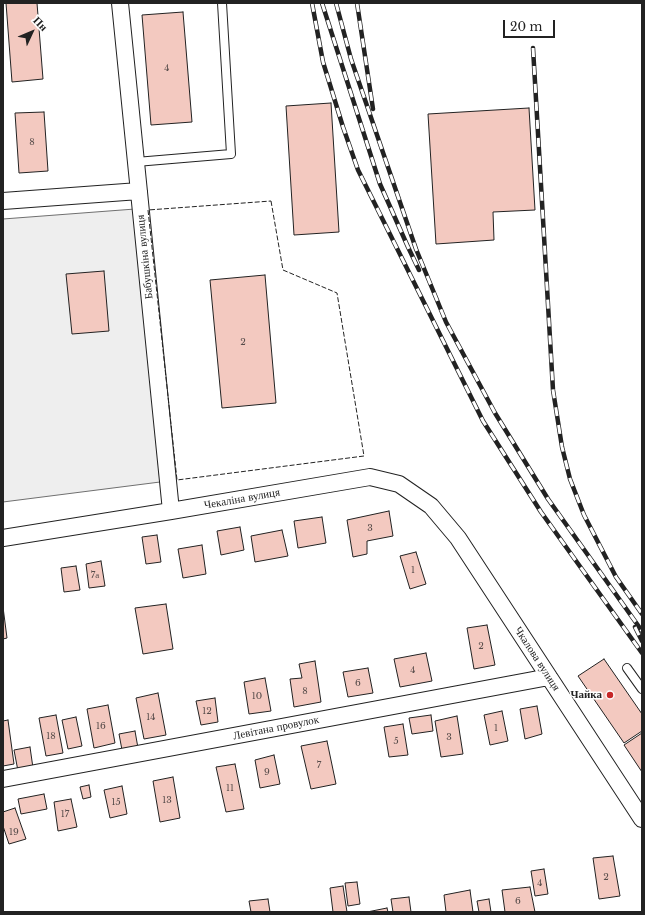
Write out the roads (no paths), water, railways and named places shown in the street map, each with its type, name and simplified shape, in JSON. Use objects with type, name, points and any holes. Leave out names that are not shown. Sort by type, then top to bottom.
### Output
[{"type":"street","name":"Бабушкіна вулиця","points":[[120,3],[171,511]]},
{"type":"street","points":[[3,201],[139,191]]},
{"type":"street","name":"Чекаліна вулиця","points":[[3,538],[171,511],[370,476],[400,484],[431,506],[458,538]]},
{"type":"street","name":"Чкалова вулиця","points":[[458,538],[642,819]]},
{"type":"street","name":"Левітана провулок","points":[[3,779],[549,677]]},
{"type":"lane","points":[[136,162],[231,154],[222,3]]},
{"type":"lane","points":[[627,668],[642,689]]},
{"type":"railway","points":[[312,3],[323,62],[358,170],[483,421],[541,512],[642,653]]},
{"type":"railway","points":[[322,3],[380,184],[419,270]]},
{"type":"railway","points":[[336,3],[351,59],[416,249],[446,322],[495,413],[548,499],[642,631]]},
{"type":"railway","points":[[357,3],[373,109]]},
{"type":"railway","points":[[533,48],[553,390],[562,447],[570,479],[584,515],[616,577],[642,614]]},
{"type":"railway","points":[[635,627],[642,641]]},
{"type":"place","name":"Чайка","points":[[610,695]]}]
